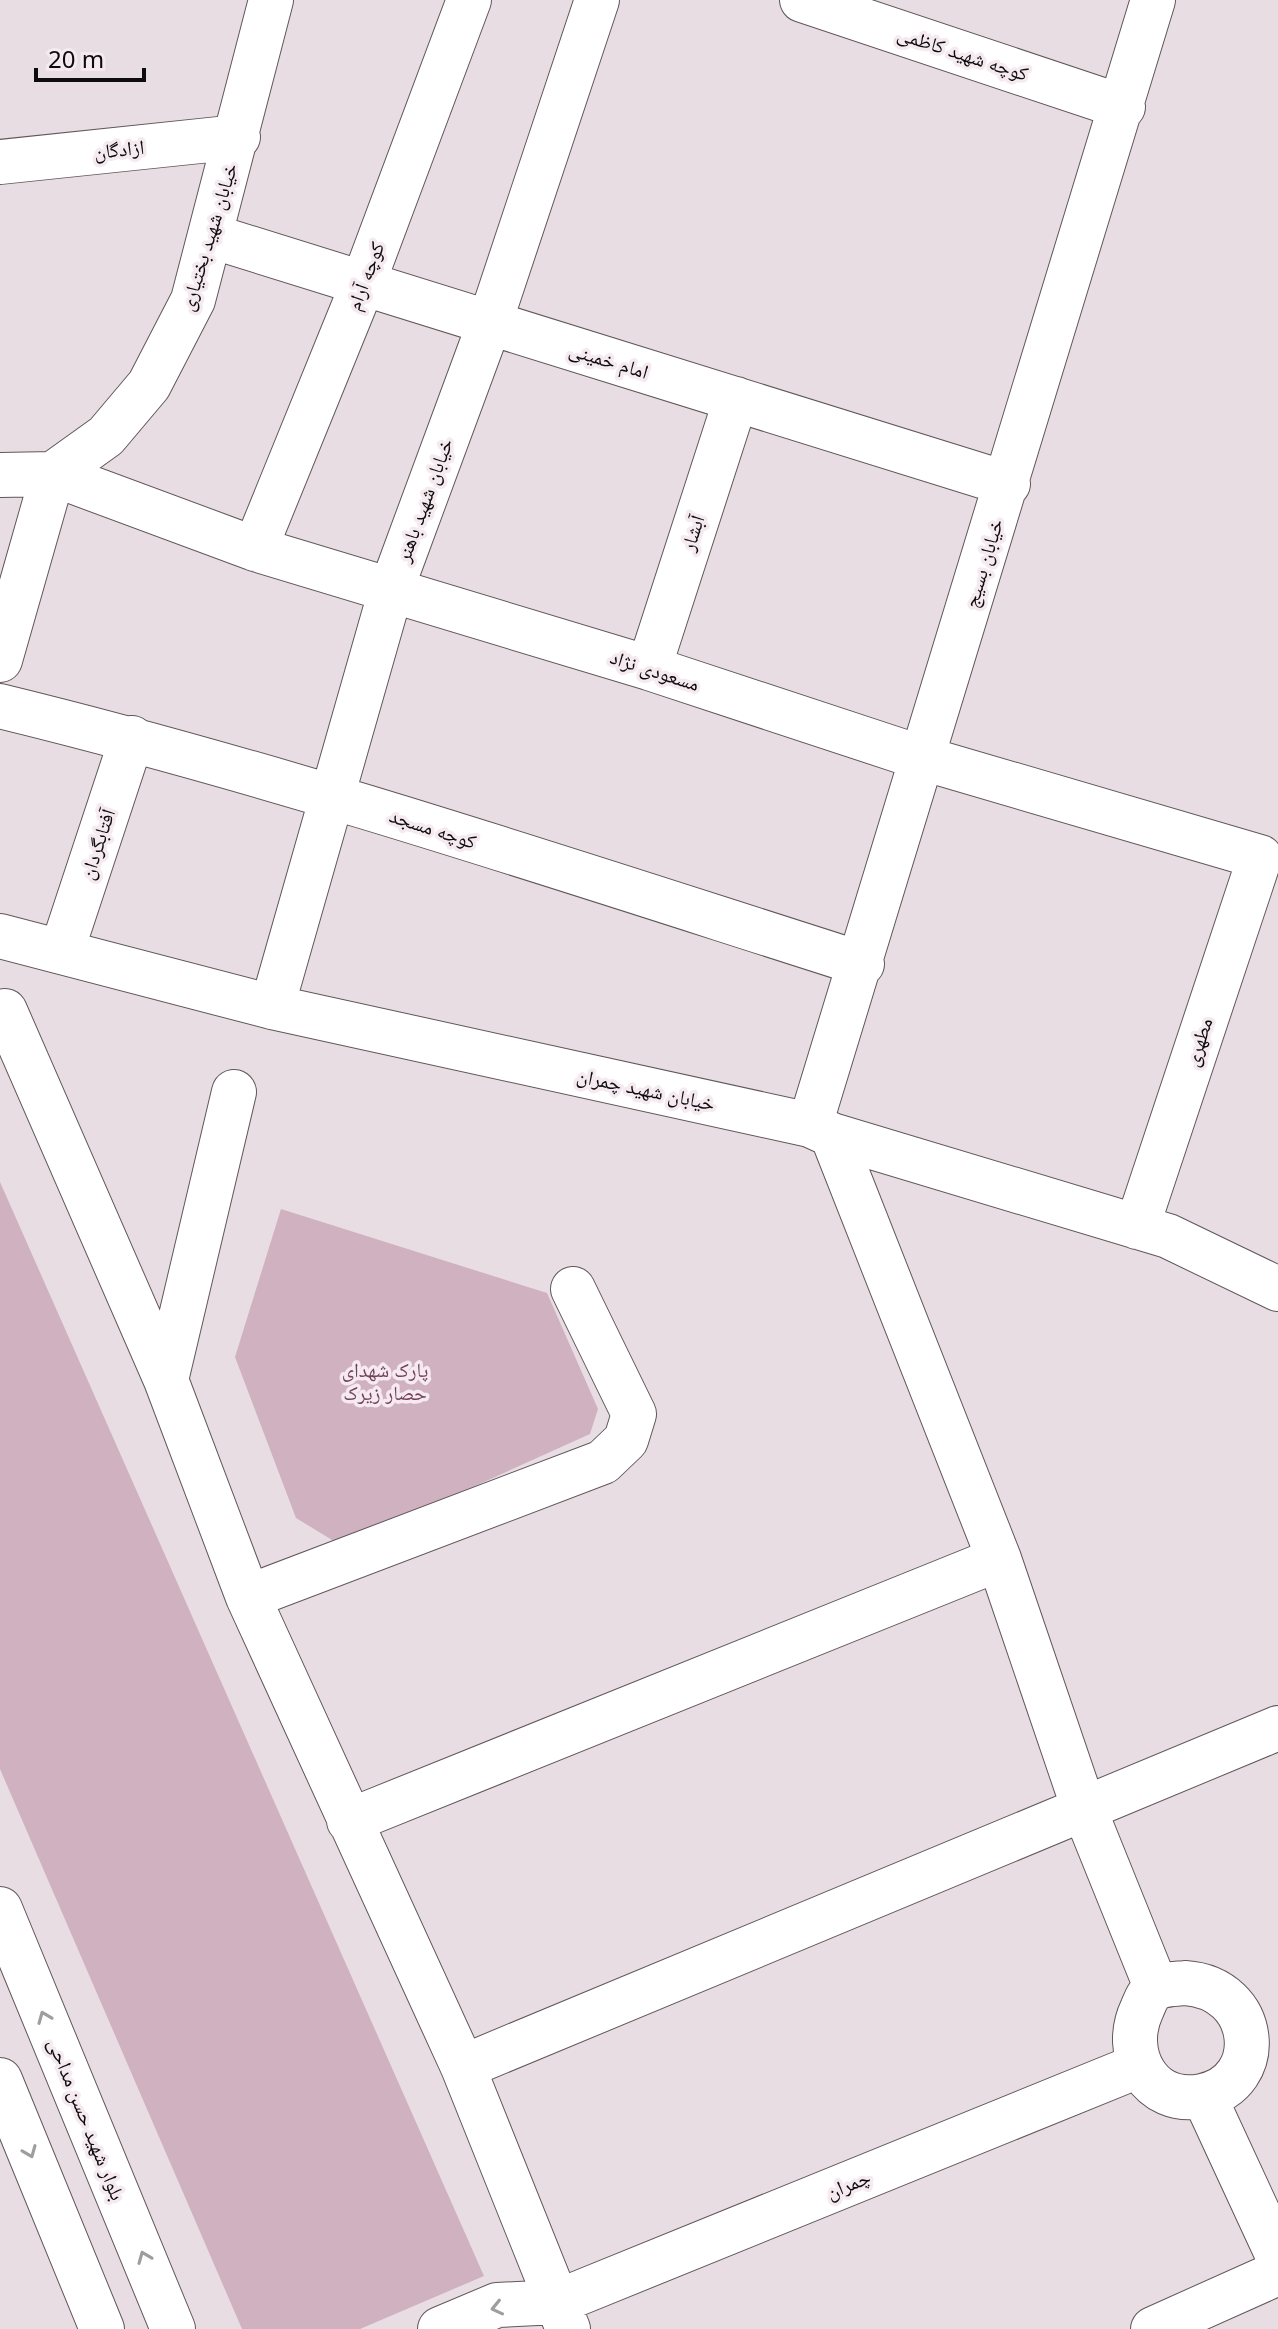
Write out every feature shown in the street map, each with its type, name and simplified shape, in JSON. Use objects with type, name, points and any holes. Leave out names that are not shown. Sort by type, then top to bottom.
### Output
[{"type":"street","name":"خیابان شهید بختیاری","points":[[53,474],[106,436],[149,385],[193,300],[238,137],[271,0]]},
{"type":"street","name":"کوچه آرام","points":[[255,549],[362,286],[469,0]]},
{"type":"street","name":"خیابان شهید باهنر","points":[[272,1007],[391,590],[490,322],[597,0]]},
{"type":"street","name":"کوچه شهید کاظمی","points":[[802,0],[1123,107]]},
{"type":"street","name":"خیابان بسیج","points":[[821,1130],[862,964],[922,758],[1123,107],[1153,0]]},
{"type":"street","name":"ازادگان","points":[[0,162],[238,137]]},
{"type":"street","name":"امام خمینی","points":[[211,236],[362,286],[490,322],[1008,484]]},
{"type":"street","name":"آبشار","points":[[649,668],[736,399]]},
{"type":"street","points":[[0,475],[53,474],[0,660]]},
{"type":"street","name":"مسعودی نژاد","points":[[53,474],[255,549],[649,668],[922,758],[1260,857]]},
{"type":"street","name":"کوچه مسجد","points":[[0,706],[132,738],[331,796],[862,964]]},
{"type":"street","name":"آفتابگردان","points":[[62,950],[132,738]]},
{"type":"street","name":"مطهری","points":[[1137,1227],[1260,857]]},
{"type":"street","name":"خیابان شهید چمران","points":[[0,936],[272,1007],[821,1130],[1168,1236],[1278,1289]]},
{"type":"street","points":[[5,1011],[166,1380],[248,1597],[463,2067],[552,2320]]},
{"type":"street","points":[[166,1380],[234,1092]]},
{"type":"street","points":[[821,1130],[999,1559],[1083,1806],[1156,1987]]},
{"type":"street","points":[[248,1597],[603,1462],[615,1451],[626,1440],[634,1414],[573,1289]]},
{"type":"street","points":[[349,1821],[999,1559]]},
{"type":"street","points":[[463,2067],[1083,1806],[1278,1728]]},
{"type":"street","name":"بلوار شهید حسن مداحی","points":[[0,1909],[173,2329]]},
{"type":"street","points":[[1203,1984],[1261,2012],[1247,2038],[1245,2057],[1236,2075],[1222,2088],[1204,2096],[1184,2097],[1166,2092],[1150,2081],[1138,2066],[1133,2048],[1134,2029],[1149,1994],[1156,1987],[1203,1984]]},
{"type":"street","name":"چمران","points":[[440,2329],[497,2305],[552,2320],[1138,2066]]},
{"type":"street","points":[[0,2080],[102,2329]]},
{"type":"street","points":[[1204,2096],[1278,2256]]},
{"type":"street","points":[[1153,2329],[1278,2273]]},
{"type":"green space","points":[[0,1182],[484,2276],[360,2329],[242,2329],[0,1769]]},
{"type":"green space","name":"پارک شهدای حصار زیرک","points":[[281,1209],[547,1293],[598,1409],[590,1434],[342,1546],[296,1518],[235,1357]]}]
